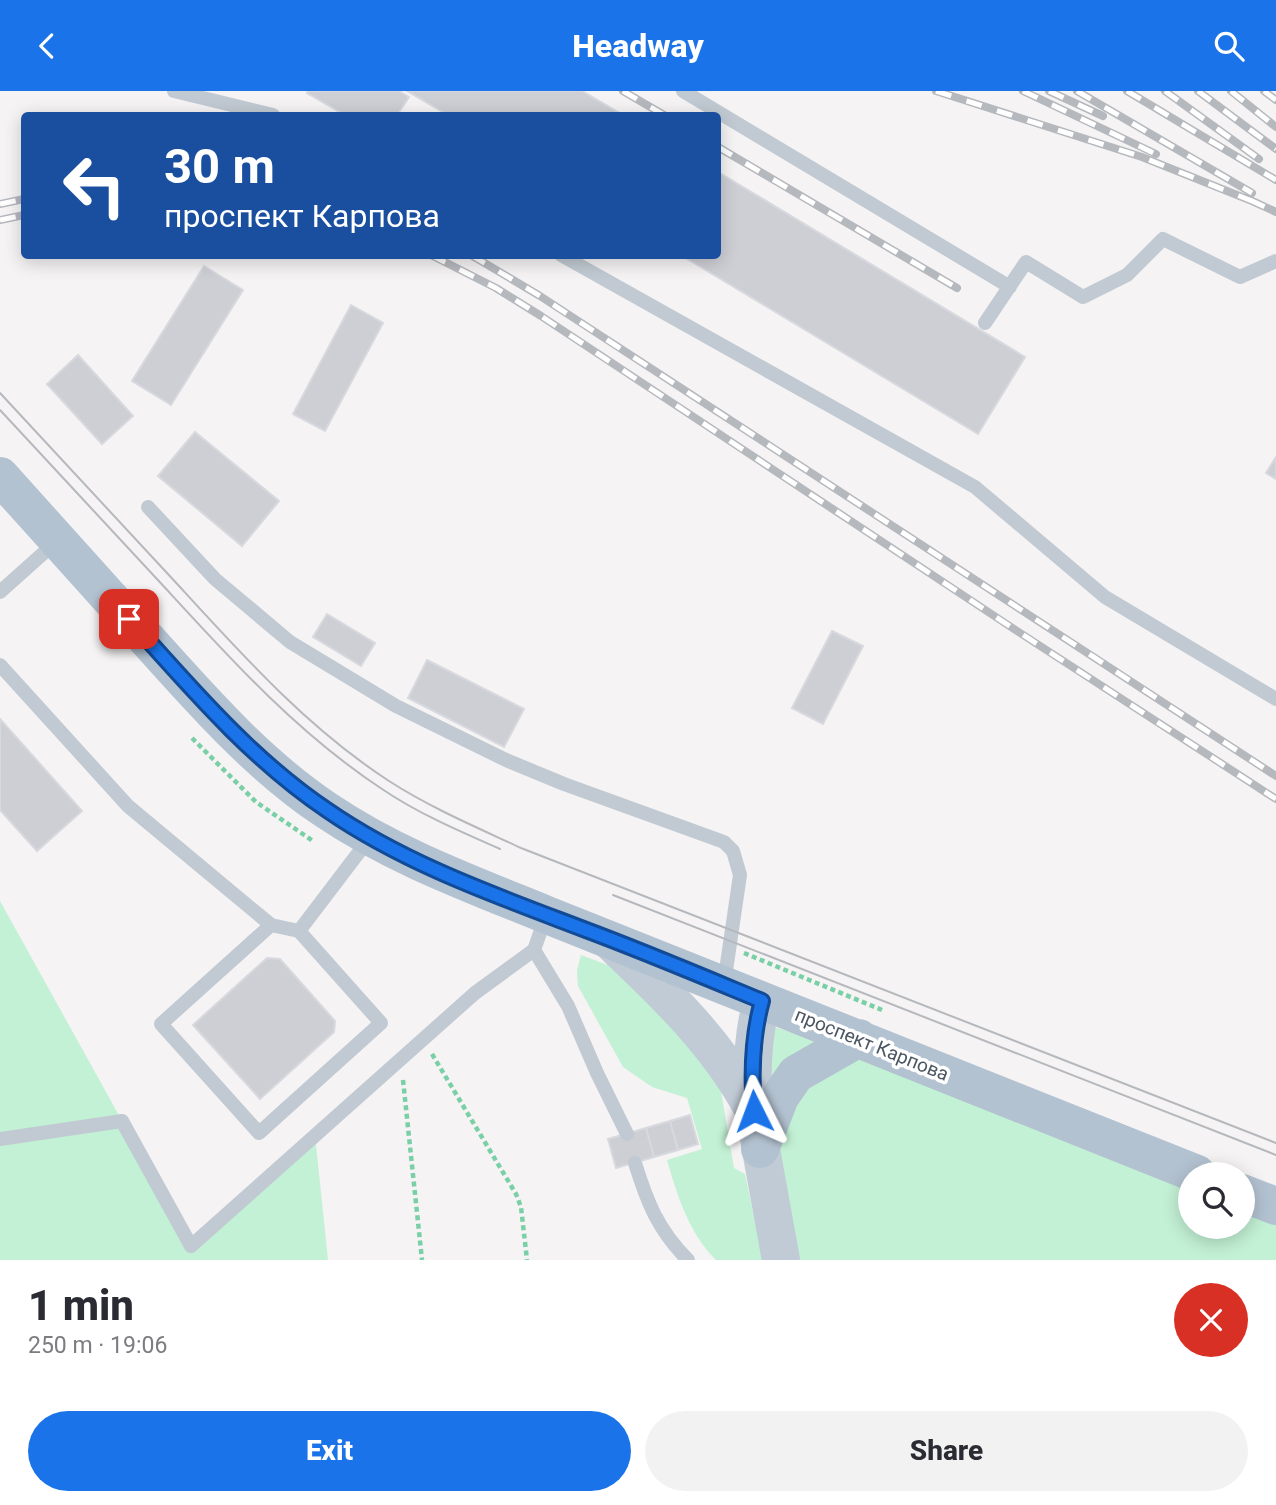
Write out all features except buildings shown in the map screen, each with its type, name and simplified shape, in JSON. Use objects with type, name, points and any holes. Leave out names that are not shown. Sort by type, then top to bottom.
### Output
[{"type":"main road","name":"проспект Карпова","points":[[0,476],[201,699],[240,738],[282,777],[325,810],[370,838],[445,874],[540,932],[606,937],[762,1001],[871,1024],[1178,1165]]},
{"type":"main road","points":[[606,937],[704,1035],[740,1084],[754,1111]]},
{"type":"main road","points":[[762,1001],[755,1026],[753,1050],[754,1111],[780,1260]]},
{"type":"main road","points":[[760,1149],[769,1120],[784,1089],[796,1074],[871,1024]]},
{"type":"main road","points":[[1255,1198],[1276,1206]]},
{"type":"lane","points":[[174,91],[261,112]]},
{"type":"lane","points":[[682,91],[717,112]]},
{"type":"lane","points":[[721,114],[1010,287]]},
{"type":"lane","points":[[985,323],[1026,262],[1083,297],[1127,275],[1163,239],[1240,277],[1276,261]]},
{"type":"lane","points":[[568,259],[975,487],[1105,597],[1276,699]]},
{"type":"lane","points":[[148,507],[215,579],[290,642],[396,705],[506,760],[564,785],[723,842],[733,851],[740,875],[723,985]]},
{"type":"lane","points":[[0,592],[58,541]]},
{"type":"lane","points":[[0,665],[128,806],[271,925],[299,931],[382,1023],[259,1133],[161,1024],[271,925]]},
{"type":"lane","points":[[299,931],[370,838]]},
{"type":"lane","points":[[0,1139],[122,1121],[191,1246],[540,932],[568,1006],[627,1134]]},
{"type":"lane","points":[[635,1163],[646,1200],[672,1244],[688,1260]]},
{"type":"path","points":[[729,947],[871,1024]]},
{"type":"path","points":[[423,1040],[516,1194],[521,1207],[527,1260]]},
{"type":"path","points":[[400,1060],[422,1260]]},
{"type":"green space","points":[[0,901],[191,1245],[315,1135],[328,1260],[0,1260]]},
{"type":"green space","points":[[581,955],[621,970],[658,1003],[721,1091],[734,1168],[745,1174],[763,1260],[716,1260],[698,1238],[680,1200],[667,1160],[702,1149],[687,1098],[652,1087],[623,1067],[578,986],[577,970]]},
{"type":"green space","points":[[742,1017],[852,1051],[1178,1183],[1178,1239],[1255,1239],[1255,1215],[1276,1223],[1276,1260],[780,1260]]},
{"type":"tram line","points":[[0,393],[278,691],[332,739],[405,791],[521,848],[1276,1143]]},
{"type":"tram line","points":[[0,410],[219,646],[269,697],[323,746],[396,798],[440,822],[500,849]]},
{"type":"tram line","points":[[613,895],[1276,1155]]},
{"type":"railway","points":[[623,91],[659,112]]},
{"type":"railway","points":[[936,91],[1142,157],[1257,203]]},
{"type":"railway","points":[[1023,91],[1156,154]]},
{"type":"railway","points":[[1049,91],[1103,116]]},
{"type":"railway","points":[[1077,91],[1252,193]]},
{"type":"railway","points":[[1127,91],[1276,180]]},
{"type":"railway","points":[[1165,91],[1259,159]]},
{"type":"railway","points":[[1198,91],[1276,149]]},
{"type":"railway","points":[[1231,91],[1276,127]]},
{"type":"railway","points":[[1264,91],[1276,100]]},
{"type":"railway","points":[[721,149],[957,288]]},
{"type":"railway","points":[[0,204],[21,200]]},
{"type":"railway","points":[[1250,200],[1276,212]]},
{"type":"railway","points":[[0,220],[21,216]]},
{"type":"railway","points":[[439,259],[496,288],[541,316],[1276,799]]},
{"type":"railway","points":[[478,259],[540,296],[1276,776]]},
{"type":"route","points":[[129,619],[201,699],[282,777],[325,810],[370,838],[445,874],[762,1001],[755,1026],[753,1050],[754,1111]]}]
